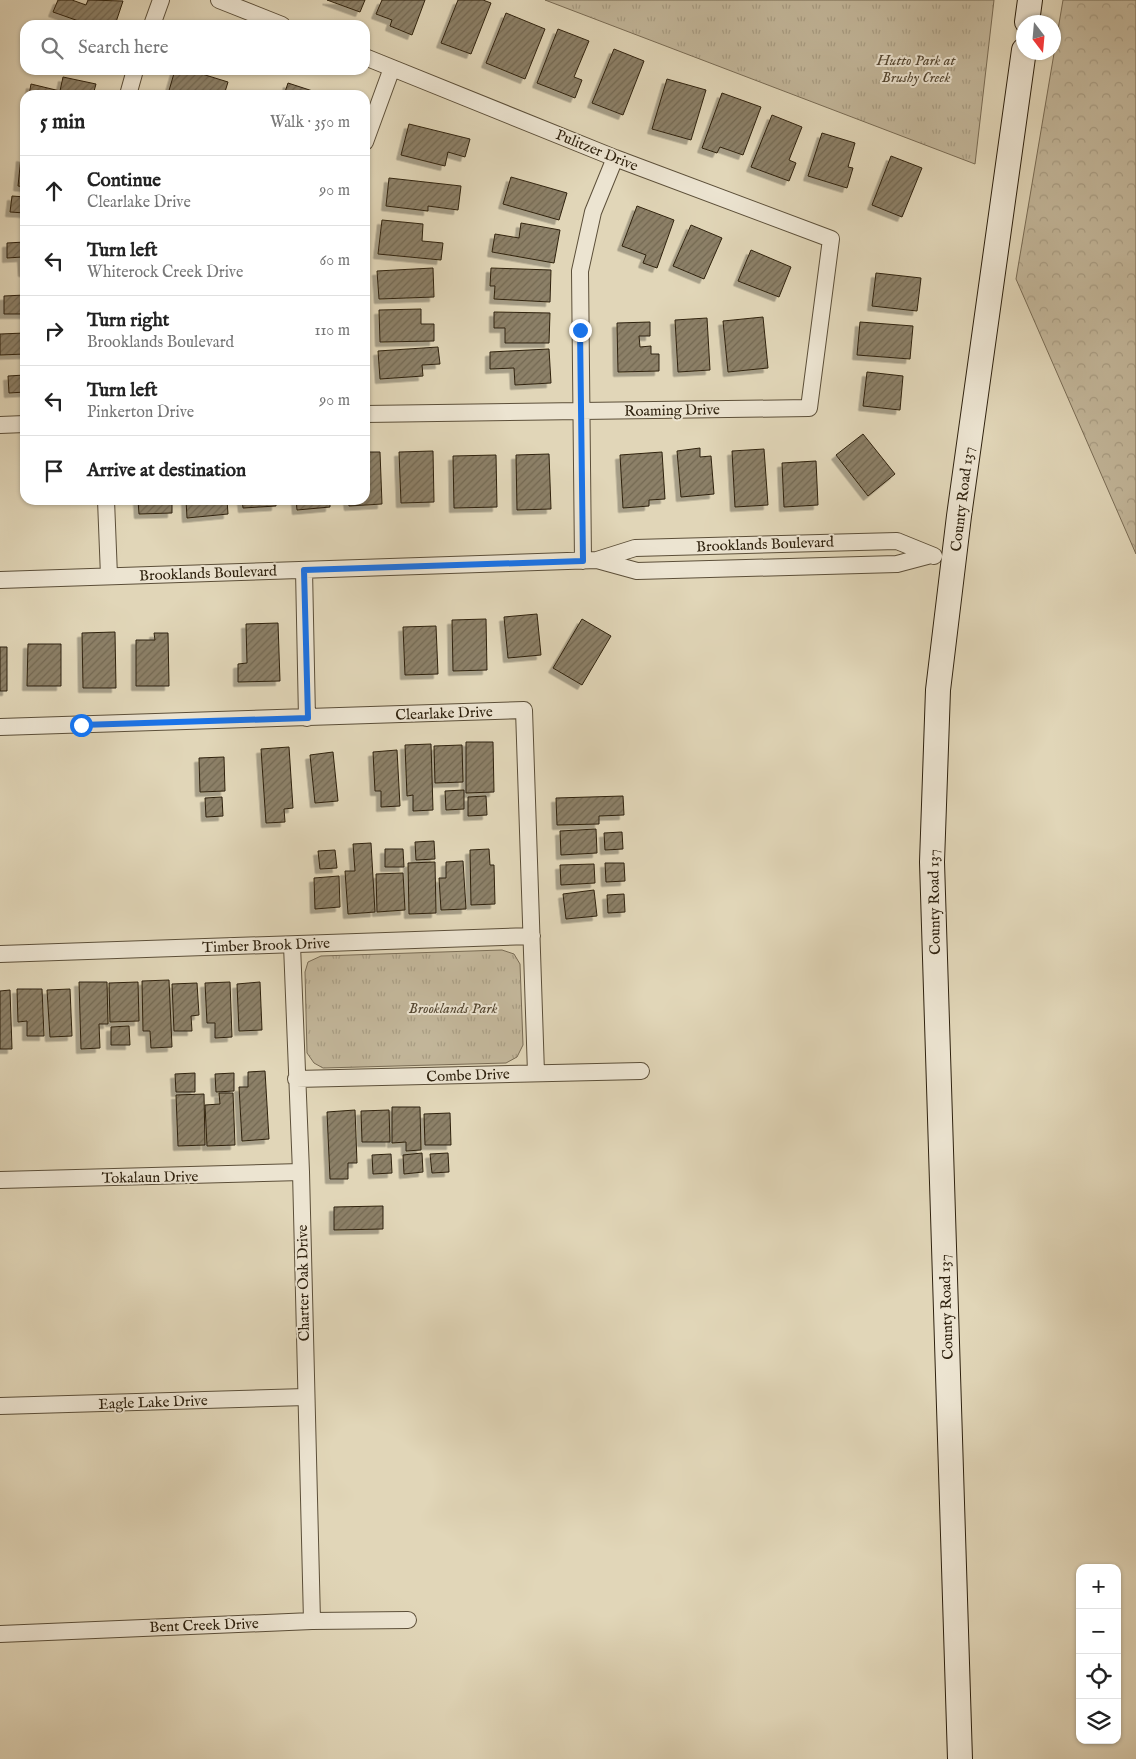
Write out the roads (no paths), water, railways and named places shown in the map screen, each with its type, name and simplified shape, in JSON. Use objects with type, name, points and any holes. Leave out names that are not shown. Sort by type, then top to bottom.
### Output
[{"type":"street","points":[[154,20],[161,0]]},
{"type":"street","points":[[219,0],[269,20]]},
{"type":"street","points":[[1028,15],[1030,0]]},
{"type":"street","name":"Pulitzer Drive","points":[[370,60],[616,158],[831,239]]},
{"type":"street","name":"County Road 137","points":[[960,1759],[932,862],[938,690],[962,496],[1023,60]]},
{"type":"street","points":[[370,128],[392,68]]},
{"type":"street","points":[[129,90],[134,75]]},
{"type":"street","points":[[590,560],[581,411],[580,271],[593,212],[616,158]]},
{"type":"street","name":"Roaming Drive","points":[[370,414],[809,408],[831,239]]},
{"type":"street","points":[[0,425],[20,424]]},
{"type":"street","points":[[106,505],[109,576]]},
{"type":"street","name":"Brooklands Boulevard","points":[[0,580],[590,560],[635,548],[897,540],[932,555],[955,559]]},
{"type":"street","name":"Brooklands Boulevard","points":[[590,560],[637,571],[897,564],[932,555]]},
{"type":"street","points":[[304,570],[308,718]]},
{"type":"street","name":"Clearlake Drive","points":[[0,727],[524,710],[536,1073]]},
{"type":"street","name":"Timber Brook Drive","points":[[0,954],[532,936]]},
{"type":"street","name":"Charter Oak Drive","points":[[292,944],[301,1172],[312,1621]]},
{"type":"street","name":"Combe Drive","points":[[296,1080],[641,1071]]},
{"type":"street","name":"Tokalaun Drive","points":[[0,1180],[301,1172]]},
{"type":"street","name":"Eagle Lake Drive","points":[[0,1406],[306,1397]]},
{"type":"street","name":"Bent Creek Drive","points":[[0,1634],[312,1621],[408,1620]]},
{"type":"park label","name":"Hutto Park at Brushy Creek","points":[[916,68]]},
{"type":"park label","name":"Brooklands Park","points":[[453,1008]]}]
